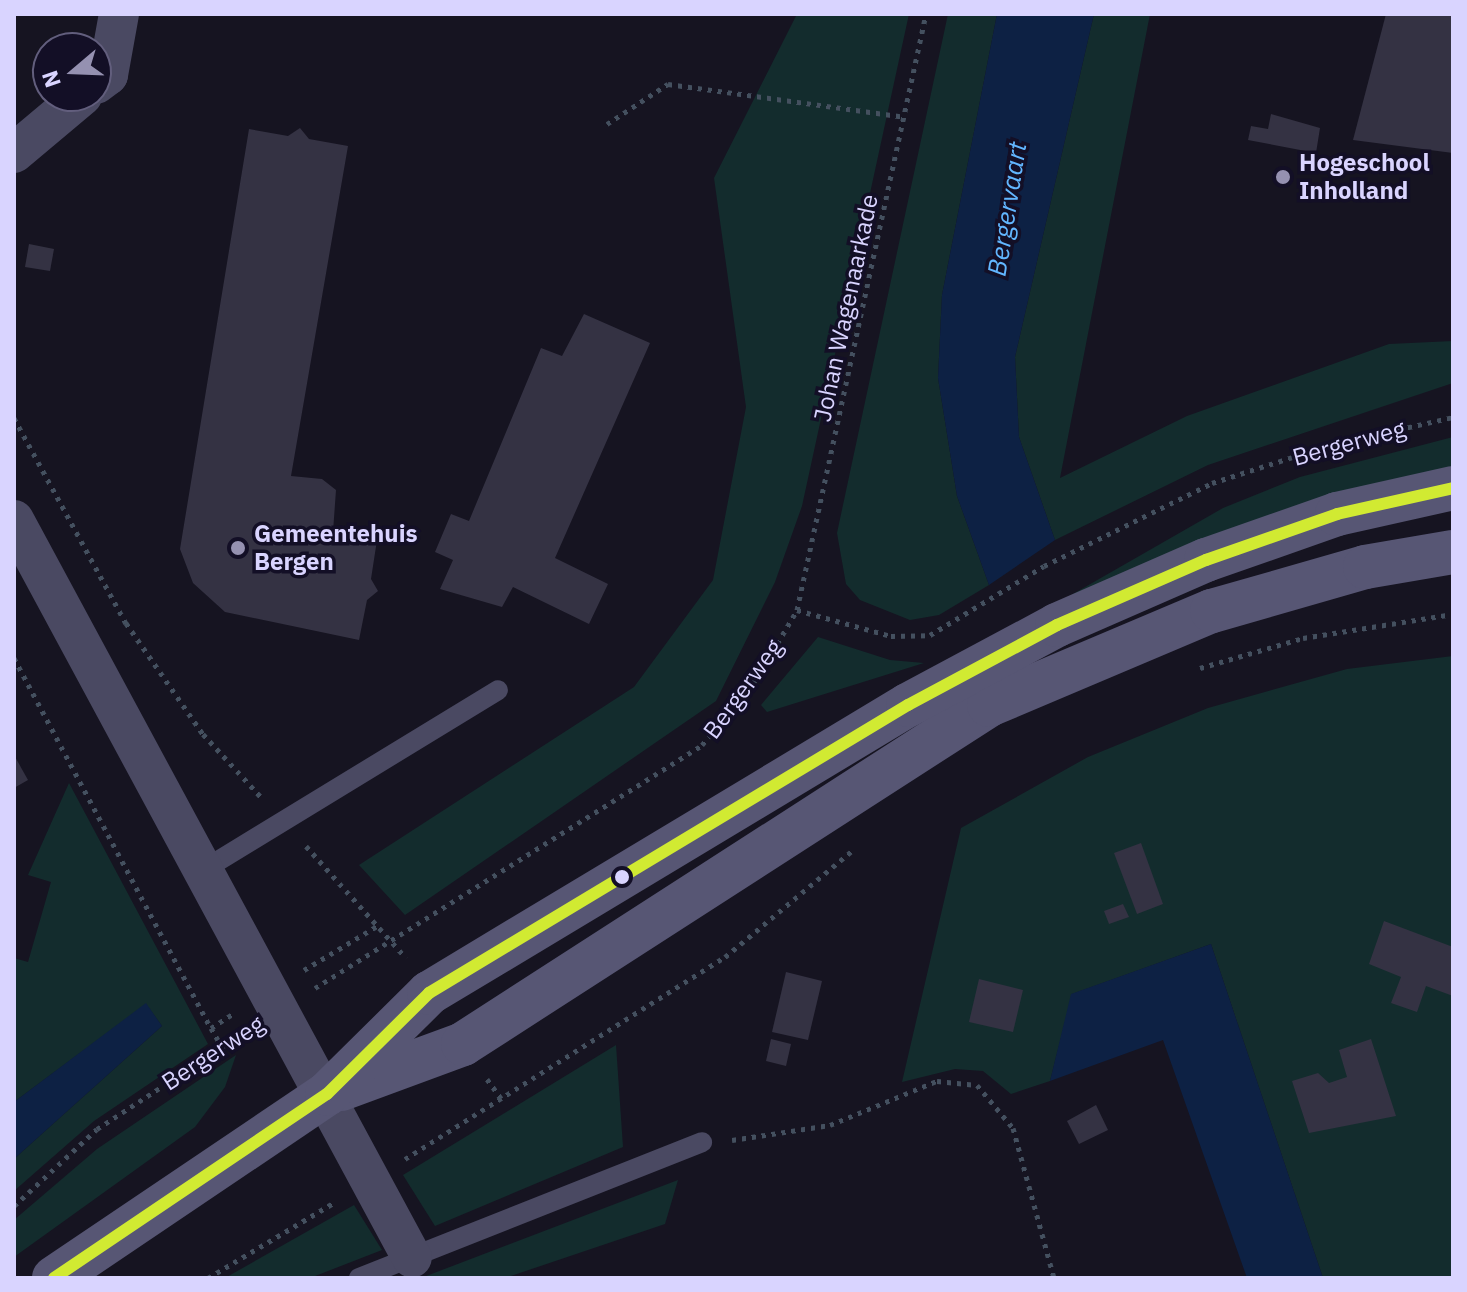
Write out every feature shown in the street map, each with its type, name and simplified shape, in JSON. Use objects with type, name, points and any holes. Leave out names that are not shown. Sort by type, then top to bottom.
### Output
[{"type":"main road","points":[[54,1278],[327,1094],[429,993],[973,669],[1263,538],[1453,488]]},
{"type":"main road","points":[[327,1094],[463,1044],[989,705],[1212,611],[1365,567],[1453,552]]},
{"type":"street","points":[[112,53],[119,14]]},
{"type":"street","points":[[14,153],[63,112]]},
{"type":"street","points":[[14,520],[200,872],[327,1094],[412,1258]]},
{"type":"lane","points":[[200,872],[498,690]]},
{"type":"lane","points":[[359,1278],[702,1142]]},
{"type":"path","name":"Johan Wagenaarkade","points":[[797,610],[926,14]]},
{"type":"path","points":[[607,124],[668,84],[906,117]]},
{"type":"path","name":"Bergerweg","points":[[14,1206],[97,1129],[277,1011],[702,745],[757,678],[797,610],[891,636],[930,635],[1044,566],[1212,483],[1330,445],[1453,417]]},
{"type":"path","points":[[14,418],[126,623],[203,734],[392,940]]},
{"type":"path","points":[[1186,673],[1303,638],[1453,614]]},
{"type":"path","points":[[501,1098],[725,957],[858,847]]},
{"type":"path","points":[[211,1028],[222,1047]]},
{"type":"path","points":[[702,1142],[830,1125],[937,1081],[977,1085],[1013,1128],[1054,1278]]},
{"type":"green space","points":[[797,14],[909,14],[802,506],[775,582],[716,701],[405,915],[359,865],[634,687],[713,580],[746,407],[714,178]]},
{"type":"green space","points":[[948,14],[997,14],[942,295],[938,378],[957,496],[989,585],[939,615],[910,620],[860,600],[846,584],[837,533]]},
{"type":"green space","points":[[1094,14],[1150,14],[1060,478],[1187,416],[1389,344],[1453,341],[1453,383],[1208,465],[1055,540],[1019,437],[1015,357]]},
{"type":"green space","points":[[1453,437],[1453,470],[1038,614],[1223,508],[1300,477]]},
{"type":"green space","points":[[818,637],[890,660],[924,663],[767,712],[761,705]]},
{"type":"green space","points":[[1453,656],[1453,1278],[1323,1278],[1211,944],[1072,994],[1050,1081],[1011,1094],[983,1071],[955,1069],[902,1082],[961,828],[1088,757],[1208,708],[1347,669]]},
{"type":"green space","points":[[69,783],[208,1044],[94,1121],[14,1191],[14,1159],[162,1026],[146,1004],[14,1102],[14,958],[28,962],[51,882],[28,875]]},
{"type":"green space","points":[[616,1045],[623,1147],[435,1226],[403,1175]]},
{"type":"green space","points":[[236,1055],[225,1087],[195,1127],[14,1257],[14,1220],[97,1149]]},
{"type":"green space","points":[[678,1180],[665,1224],[505,1278],[421,1278]]},
{"type":"green space","points":[[354,1205],[382,1250],[310,1278],[225,1278]]},
{"type":"water","name":"Bergervaart","points":[[997,14],[1094,14],[1015,357],[1019,437],[1055,540],[989,585],[957,496],[938,378],[942,295]]},
{"type":"water","points":[[1211,944],[1323,1278],[1247,1278],[1163,1040],[1050,1081],[1071,994]]},
{"type":"water","points":[[146,1003],[162,1026],[14,1159],[14,1102]]},
{"type":"building","name":"Hogeschool Inholland","points":[[1386,14],[1453,14],[1453,153],[1353,140]]},
{"type":"building","points":[[1271,114],[1320,128],[1316,153],[1248,140],[1251,126],[1268,129]]},
{"type":"building","points":[[300,128],[309,139],[348,146],[291,476],[322,479],[336,490],[333,532],[377,540],[371,579],[378,591],[367,600],[359,640],[225,612],[193,583],[180,549],[249,129],[288,136]]},
{"type":"building","points":[[29,244],[54,249],[50,271],[25,267]]},
{"type":"building","points":[[584,314],[650,343],[555,558],[608,584],[589,624],[513,587],[502,607],[440,589],[453,560],[435,552],[451,514],[469,521],[541,348],[562,356]]},
{"type":"building","points":[[14,755],[28,780],[14,788]]},
{"type":"building","points":[[1141,843],[1163,904],[1137,914],[1114,853]]},
{"type":"building","points":[[1123,904],[1129,917],[1109,924],[1104,911]]},
{"type":"building","points":[[1384,921],[1453,947],[1453,996],[1426,986],[1417,1012],[1391,1003],[1401,977],[1369,964]]},
{"type":"building","points":[[786,972],[822,981],[808,1040],[772,1032]]},
{"type":"building","points":[[979,979],[1023,990],[1013,1032],[969,1022]]},
{"type":"building","points":[[771,1039],[791,1044],[786,1066],[766,1061]]},
{"type":"building","points":[[1371,1039],[1396,1116],[1309,1133],[1292,1081],[1318,1073],[1329,1083],[1347,1077],[1339,1050]]},
{"type":"building","points":[[1096,1105],[1108,1130],[1079,1144],[1067,1121]]},
{"type":"transit line","points":[[54,1278],[327,1094],[429,993],[908,705],[1057,625],[1206,560],[1337,514],[1453,488]]},
{"type":"place","name":"Hogeschool Inholland","points":[[1283,177]]},
{"type":"place","name":"Gemeentehuis Bergen","points":[[238,548]]}]
